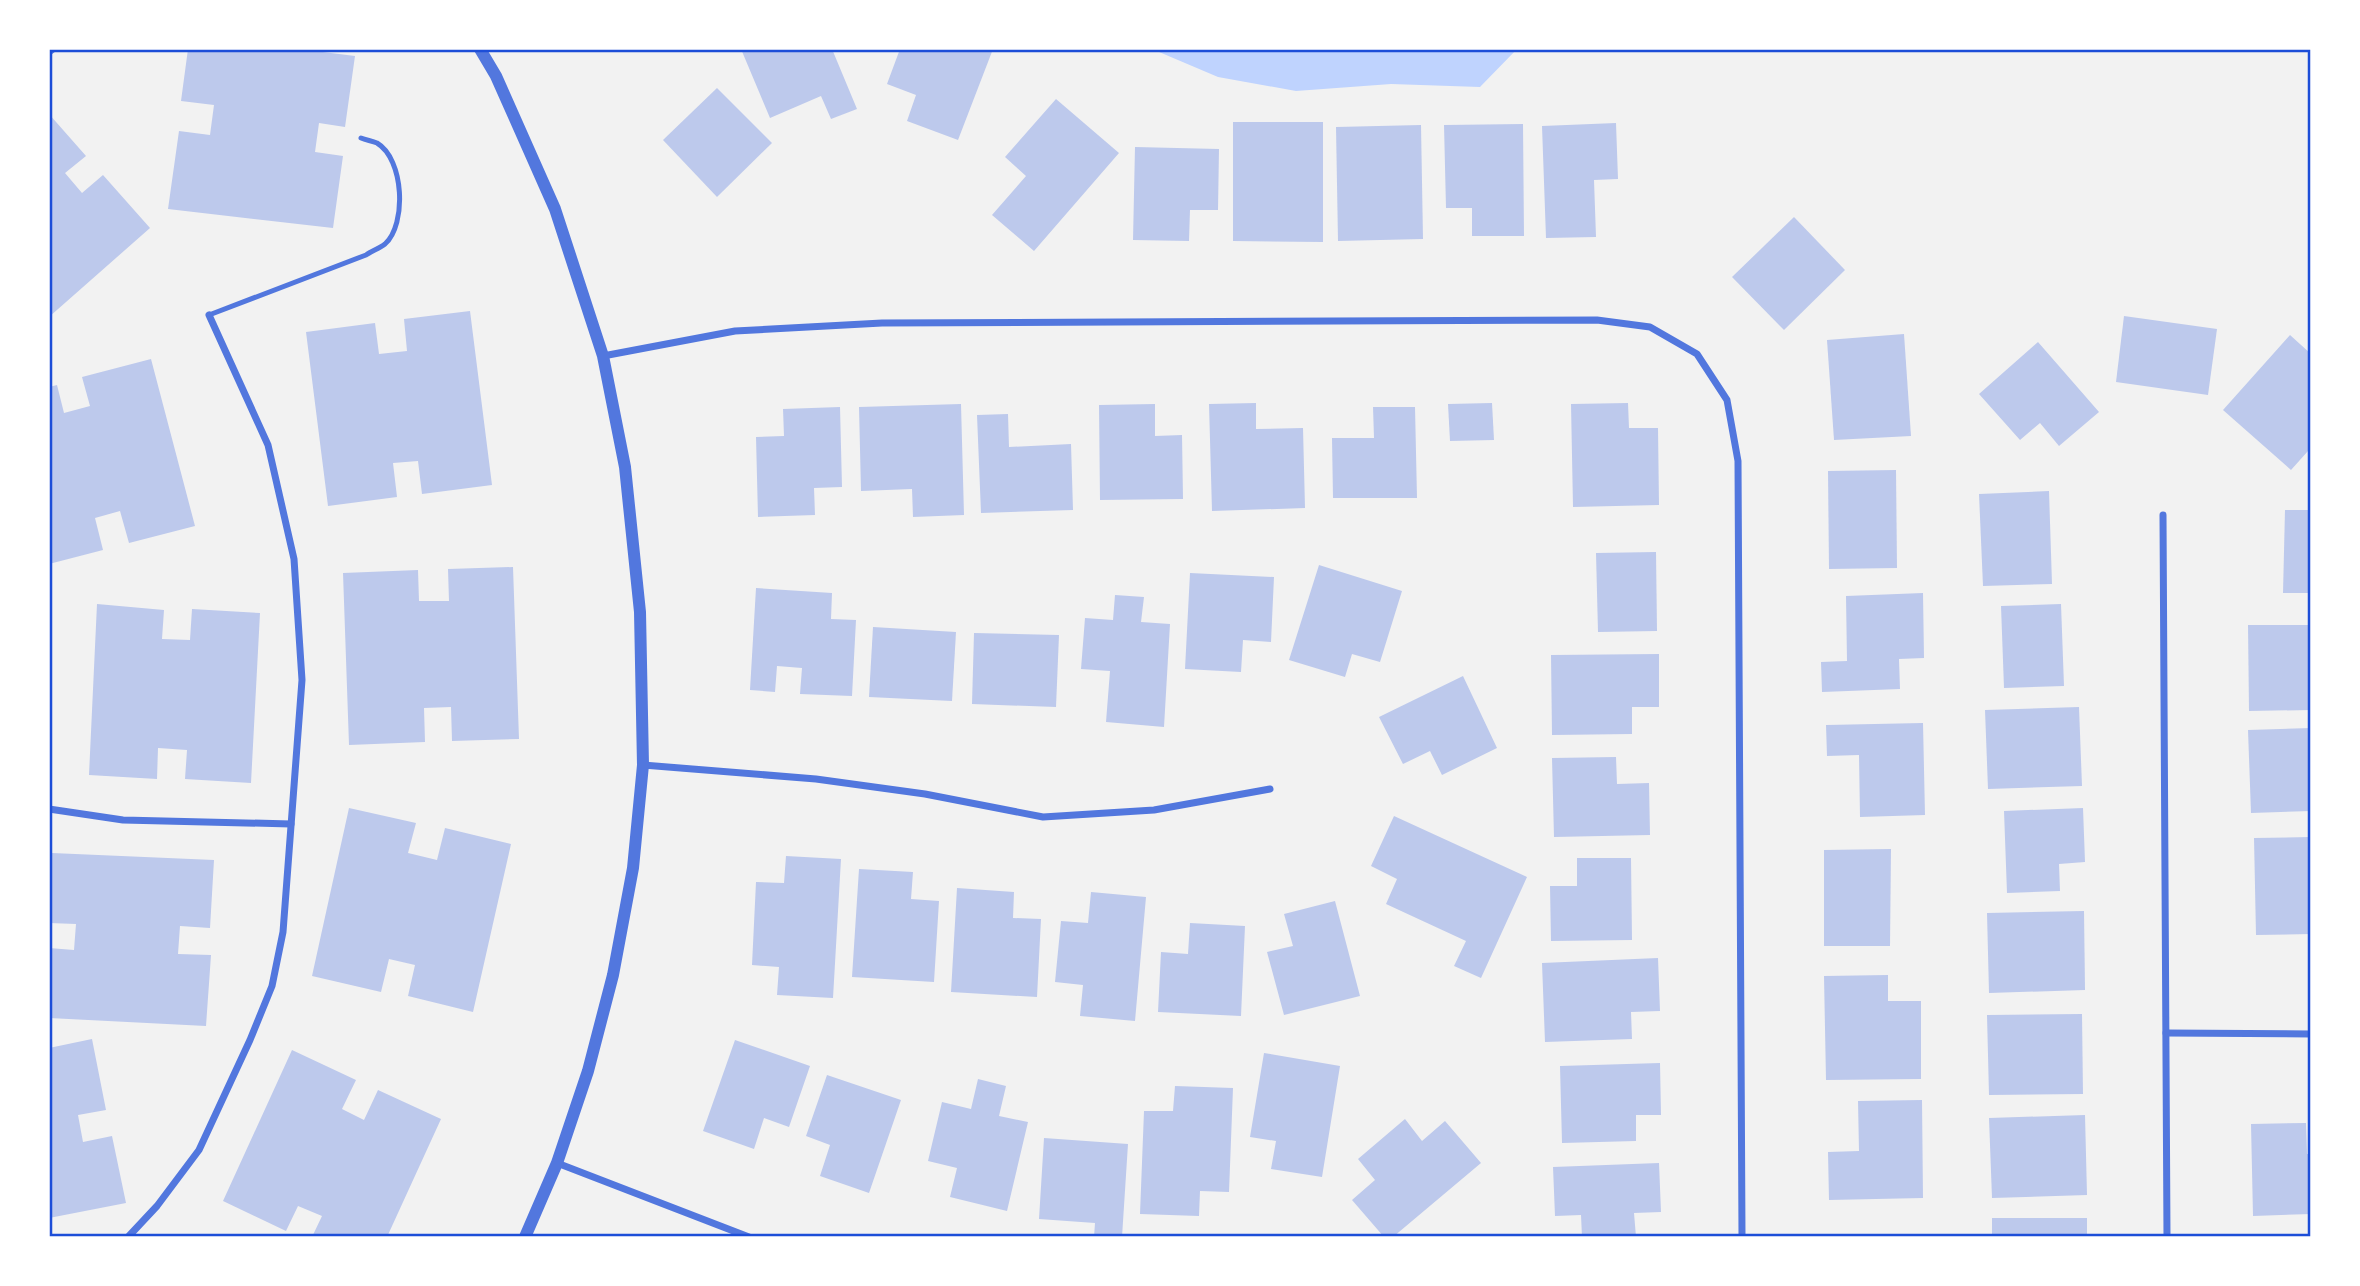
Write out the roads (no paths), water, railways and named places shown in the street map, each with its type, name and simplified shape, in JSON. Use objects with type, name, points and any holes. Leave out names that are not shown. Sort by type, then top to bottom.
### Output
[{"type":"street","points":[[480,49],[496,76],[555,209],[603,356],[625,467],[640,612],[643,765],[633,868],[613,975],[588,1071],[557,1163],[525,1237]]},
{"type":"street","points":[[128,1237],[157,1206],[199,1150],[250,1041],[272,986],[283,932],[302,680],[293,559],[268,445],[209,315]]},
{"type":"street","points":[[603,356],[735,331],[882,323],[1569,320],[1597,320],[1650,327],[1697,354],[1727,400],[1738,461],[1742,1237]]},
{"type":"street","points":[[2163,515],[2167,1237]]},
{"type":"street","points":[[643,765],[816,779],[925,794],[1043,817],[1154,810],[1270,789]]},
{"type":"street","points":[[49,809],[123,820],[291,824]]},
{"type":"street","points":[[2166,1033],[2311,1034]]},
{"type":"street","points":[[557,1163],[749,1237]]},
{"type":"lane","points":[[209,315],[366,255],[386,243],[396,227],[399,208],[398,172],[387,153],[377,144],[361,138]]},
{"type":"water","points":[[1152,49],[1517,49],[1480,87],[1391,84],[1296,91],[1218,77]]}]
